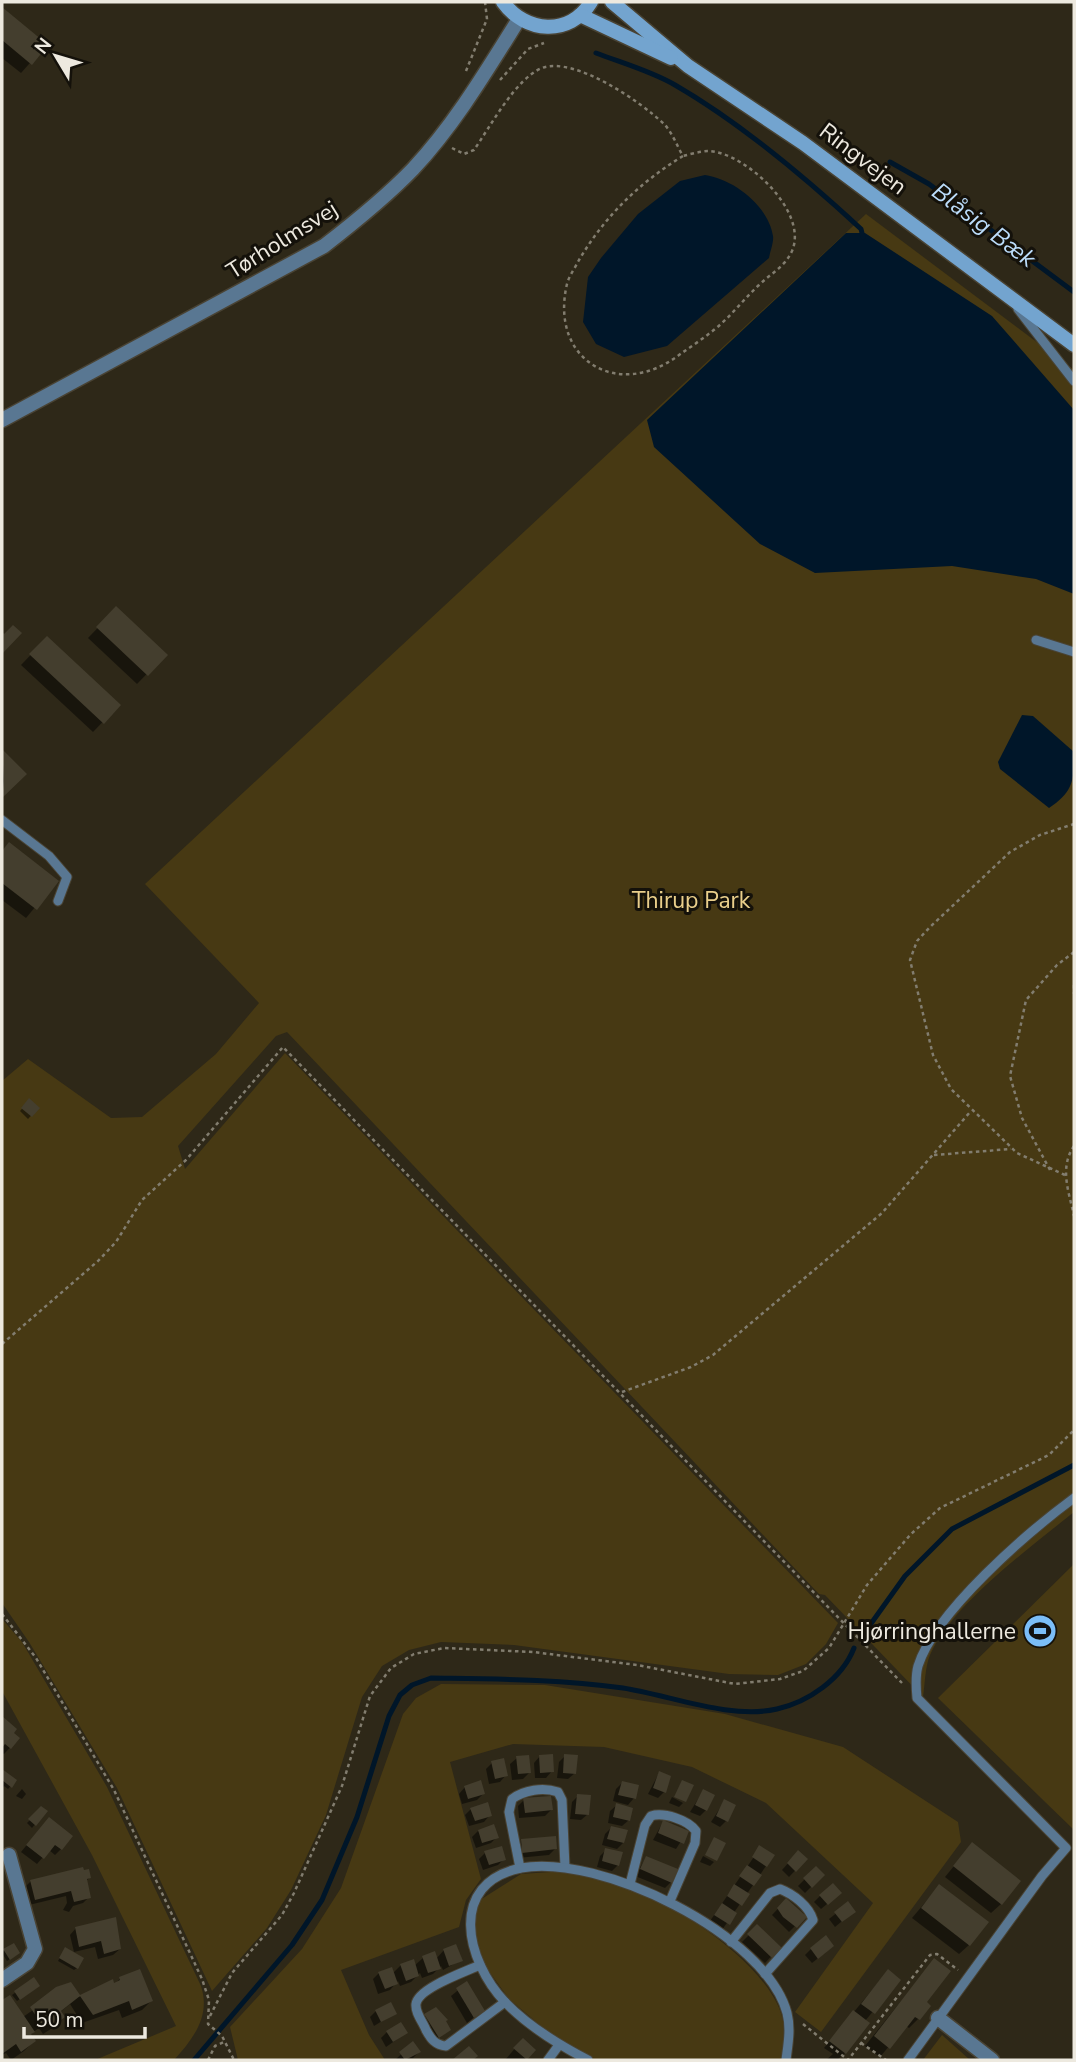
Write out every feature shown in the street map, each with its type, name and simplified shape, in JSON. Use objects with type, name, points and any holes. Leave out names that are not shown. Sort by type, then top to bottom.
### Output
[{"type":"main road","points":[[503,2],[519,19],[545,28],[569,22],[580,15],[591,2]]},
{"type":"main road","name":"Ringvejen","points":[[612,2],[688,66],[803,143],[1074,345]]},
{"type":"main road","name":"Ringvejen","points":[[580,15],[688,66]]},
{"type":"street","name":"Tørholmsvej","points":[[2,420],[324,246],[365,214],[414,169],[438,139],[519,19]]},
{"type":"street","points":[[2,1980],[27,1963],[35,1948],[9,1855]]},
{"type":"street","points":[[938,2018],[992,2060]]},
{"type":"lane","points":[[1008,296],[1074,381]]},
{"type":"lane","points":[[1036,640],[1074,652]]},
{"type":"lane","points":[[2,820],[49,856],[67,877],[58,901]]},
{"type":"lane","points":[[908,2060],[1066,1848],[917,1699],[918,1669],[922,1656],[958,1604],[994,1568],[1074,1498]]},
{"type":"lane","points":[[520,1868],[509,1812],[512,1799],[519,1793],[549,1789],[558,1792],[562,1800],[565,1867]]},
{"type":"lane","points":[[630,1884],[645,1825],[651,1816],[660,1813],[692,1825],[696,1831],[695,1843],[670,1901]]},
{"type":"lane","points":[[588,2060],[559,2045],[505,2002],[480,1965],[471,1941],[469,1916],[476,1898],[489,1882],[520,1868],[565,1867],[630,1884],[670,1901],[731,1942],[765,1974],[786,2011],[789,2034],[786,2060]]},
{"type":"lane","points":[[731,1942],[770,1893],[780,1889],[789,1892],[811,1913],[813,1920],[765,1974]]},
{"type":"lane","points":[[480,1965],[422,1992],[416,2001],[417,2010],[431,2039],[446,2046],[505,2002]]},
{"type":"lane","points":[[548,2060],[559,2045]]},
{"type":"path","points":[[464,76],[487,19],[485,2]]},
{"type":"path","points":[[438,139],[464,154],[474,150],[519,86],[542,68],[568,66],[591,73],[665,125],[683,156]]},
{"type":"path","points":[[709,151],[734,158],[762,177],[778,197],[793,224],[793,248],[783,267],[760,284],[721,324],[665,366],[636,376],[619,376],[591,365],[573,348],[563,317],[567,281],[598,229],[648,178],[683,156],[709,151]]},
{"type":"path","points":[[1065,1175],[1011,1149],[951,1089],[938,1068],[911,973],[912,950],[930,927],[1010,852],[1040,835],[1074,824]]},
{"type":"path","points":[[1050,1170],[1022,1118],[1010,1076],[1026,1000],[1057,965],[1074,952]]},
{"type":"path","points":[[1074,985],[1074,994]]},
{"type":"path","points":[[2,1344],[98,1261],[116,1242],[142,1200],[186,1160],[284,1048],[622,1392],[917,1699]]},
{"type":"path","points":[[622,1392],[691,1367],[713,1355],[882,1213],[971,1111]]},
{"type":"path","points":[[1074,1146],[1066,1162],[1065,1175],[1074,1216]]},
{"type":"path","points":[[934,1155],[1011,1149]]},
{"type":"path","points":[[210,2016],[232,1973],[282,1915],[295,1893],[342,1786],[370,1696],[391,1668],[414,1654],[444,1648],[533,1652],[638,1665],[735,1684],[780,1679],[803,1671],[830,1648],[867,1585],[911,1535],[940,1508],[1049,1455],[1074,1430]]},
{"type":"path","points":[[2,1614],[36,1658],[124,1810],[202,1979],[209,2000],[209,2025],[226,2041],[234,2060]]},
{"type":"path","points":[[786,2011],[848,2060],[930,1955],[937,1954],[968,1977]]},
{"type":"path","points":[[208,2060],[215,2046],[226,2041]]},
{"type":"path","points":[[861,2043],[886,2060]]},
{"type":"green space","name":"Thirup Park","points":[[866,214],[1074,370],[1074,1512],[1015,1559],[956,1616],[930,1655],[923,1697],[825,1595],[819,1594],[287,1032],[276,1036],[178,1146],[185,1169],[285,1053],[838,1623],[826,1644],[806,1664],[778,1675],[729,1674],[514,1645],[441,1642],[409,1650],[382,1666],[362,1697],[326,1815],[291,1890],[267,1928],[212,1991],[117,1788],[29,1642],[2,1603],[2,1081],[28,1059],[111,1118],[142,1117],[216,1054],[259,1003],[145,884]]},
{"type":"green space","name":"Hjørringhallerne","points":[[1074,1564],[1074,1830],[938,1698]]},
{"type":"green space","points":[[2,1619],[22,1642],[107,1787],[201,1986],[204,2007],[202,2017],[194,2035],[174,2060],[95,2060],[176,2026],[92,1855],[2,1691]]},
{"type":"green space","points":[[441,1684],[545,1685],[725,1714],[843,1747],[958,1822],[961,1842],[821,2032],[795,2012],[873,1903],[766,1803],[692,1767],[604,1747],[513,1744],[450,1762],[481,1879],[466,1900],[459,1927],[341,1970],[369,2035],[385,2060],[238,2060],[230,2027],[302,1949],[341,1888],[403,1714],[416,1698]]},
{"type":"green space","points":[[565,1871],[647,1896],[693,1921],[737,1955],[771,1993],[781,2013],[784,2031],[781,2060],[595,2060],[560,2042],[509,1999],[483,1963],[476,1940],[473,1917],[480,1900],[521,1874]]},
{"type":"green space","points":[[942,2035],[970,2060],[923,2060]]},
{"type":"water","points":[[705,175],[716,177],[738,188],[757,204],[770,225],[773,236],[769,258],[667,346],[624,357],[596,344],[583,322],[588,277],[638,214],[680,181]]},
{"type":"water","points":[[846,233],[865,233],[992,316],[1074,410],[1074,594],[1036,579],[952,566],[815,573],[760,544],[654,447],[647,420]]},
{"type":"water","points":[[1022,715],[1033,716],[1074,752],[1071,784],[1063,796],[1049,808],[1000,769],[998,762]]},
{"type":"building","points":[[2,7],[48,45],[32,65],[2,40]]},
{"type":"building","points":[[116,606],[168,655],[148,676],[96,627]]},
{"type":"building","points":[[13,625],[22,633],[2,654],[2,631],[4,634]]},
{"type":"building","points":[[47,636],[121,705],[104,724],[29,654]]},
{"type":"building","points":[[2,749],[27,774],[2,798],[4,781]]},
{"type":"building","points":[[9,842],[59,881],[37,910],[2,883],[2,851]]},
{"type":"building","points":[[29,1098],[40,1108],[32,1117],[21,1108]]},
{"type":"building","points":[[2,1716],[17,1729],[14,1733],[20,1738],[11,1749],[5,1744],[2,1748]]},
{"type":"building","points":[[553,1754],[554,1772],[540,1773],[539,1755]]},
{"type":"building","points":[[564,1754],[578,1755],[576,1774],[563,1773]]},
{"type":"building","points":[[529,1755],[531,1773],[518,1774],[516,1756]]},
{"type":"building","points":[[504,1758],[508,1776],[495,1779],[491,1761]]},
{"type":"building","points":[[2,1769],[17,1780],[12,1788],[2,1780]]},
{"type":"building","points":[[659,1771],[671,1776],[666,1793],[653,1788]]},
{"type":"building","points":[[481,1780],[485,1794],[468,1799],[464,1786]]},
{"type":"building","points":[[682,1780],[694,1785],[686,1802],[674,1797]]},
{"type":"building","points":[[622,1781],[639,1785],[636,1799],[618,1795]]},
{"type":"building","points":[[703,1789],[715,1795],[707,1811],[695,1805]]},
{"type":"building","points":[[577,1794],[591,1795],[589,1815],[575,1814]]},
{"type":"building","points":[[551,1796],[553,1810],[525,1813],[523,1798]]},
{"type":"building","points":[[724,1799],[736,1805],[728,1822],[716,1816]]},
{"type":"building","points":[[488,1802],[492,1816],[475,1821],[470,1808]]},
{"type":"building","points":[[616,1803],[633,1808],[630,1821],[613,1817]]},
{"type":"building","points":[[41,1806],[48,1811],[36,1826],[28,1819]]},
{"type":"building","points":[[49,1817],[73,1836],[62,1850],[55,1845],[44,1859],[26,1845]]},
{"type":"building","points":[[663,1820],[689,1831],[684,1844],[658,1833]]},
{"type":"building","points":[[494,1824],[499,1838],[482,1843],[478,1830]]},
{"type":"building","points":[[611,1826],[628,1830],[624,1843],[607,1839]]},
{"type":"building","points":[[556,1836],[557,1849],[522,1853],[521,1839]]},
{"type":"building","points":[[714,1837],[726,1843],[717,1861],[705,1855]]},
{"type":"building","points":[[972,1842],[1021,1881],[1002,1905],[953,1866]]},
{"type":"building","points":[[759,1845],[775,1855],[767,1867],[752,1857]]},
{"type":"building","points":[[502,1846],[506,1860],[489,1865],[484,1851]]},
{"type":"building","points":[[605,1848],[623,1852],[619,1866],[602,1861]]},
{"type":"building","points":[[798,1850],[808,1859],[796,1872],[787,1863]]},
{"type":"building","points":[[646,1856],[678,1869],[672,1883],[640,1869]]},
{"type":"building","points":[[747,1865],[762,1875],[754,1886],[739,1876]]},
{"type":"building","points":[[816,1866],[825,1875],[812,1888],[803,1878]]},
{"type":"building","points":[[83,1867],[84,1870],[89,1869],[91,1878],[87,1879],[91,1898],[74,1902],[71,1891],[35,1900],[30,1880]]},
{"type":"building","points":[[833,1883],[842,1893],[828,1905],[819,1895]]},
{"type":"building","points":[[734,1884],[750,1894],[742,1906],[727,1896]]},
{"type":"building","points":[[939,1884],[989,1922],[970,1946],[921,1908]]},
{"type":"building","points":[[786,1898],[807,1917],[797,1928],[783,1917],[777,1908]]},
{"type":"building","points":[[848,1901],[856,1912],[842,1922],[834,1912]]},
{"type":"building","points":[[722,1903],[737,1913],[730,1925],[714,1915]]},
{"type":"building","points":[[116,1917],[121,1949],[104,1954],[101,1941],[79,1947],[75,1927]]},
{"type":"building","points":[[757,1924],[782,1948],[772,1958],[747,1934]]},
{"type":"building","points":[[826,1935],[834,1946],[818,1959],[810,1948]]},
{"type":"building","points":[[14,1943],[20,1953],[10,1960],[3,1949]]},
{"type":"building","points":[[456,1944],[463,1961],[449,1966],[443,1949]]},
{"type":"building","points":[[65,1947],[84,1958],[78,1969],[59,1958]]},
{"type":"building","points":[[435,1951],[441,1969],[428,1973],[422,1956]]},
{"type":"building","points":[[934,1958],[951,1971],[927,2002],[931,2006],[920,2020],[915,2017],[890,2049],[874,2036]]},
{"type":"building","points":[[414,1959],[419,1976],[406,1981],[400,1964]]},
{"type":"building","points":[[392,1967],[398,1984],[385,1989],[378,1972]]},
{"type":"building","points":[[140,1969],[153,2001],[132,2010],[129,2001],[93,2015],[80,1996],[61,2011],[65,2017],[53,2026],[49,2020],[42,2025],[30,2007],[56,1987],[71,1982],[80,1995],[113,1979],[114,1983],[120,1980],[119,1977]]},
{"type":"building","points":[[888,1969],[901,1980],[875,2014],[861,2004]]},
{"type":"building","points":[[34,1977],[40,1986],[20,2000],[14,1991]]},
{"type":"building","points":[[467,1981],[485,2011],[474,2018],[456,1988]]},
{"type":"building","points":[[10,1995],[35,2032],[31,2034],[36,2041],[21,2052],[16,2044],[2,2054],[2,2000]]},
{"type":"building","points":[[391,2002],[397,2014],[381,2022],[375,2010]]},
{"type":"building","points":[[436,2007],[448,2020],[446,2021],[451,2030],[439,2038],[424,2014]]},
{"type":"building","points":[[853,2010],[870,2023],[846,2054],[829,2041]]},
{"type":"building","points":[[401,2022],[408,2033],[393,2042],[386,2031]]},
{"type":"building","points":[[523,2038],[536,2050],[527,2060],[513,2048]]},
{"type":"building","points":[[413,2041],[421,2052],[405,2060],[399,2052]]},
{"type":"building","points":[[469,2046],[478,2056],[473,2060],[452,2060]]},
{"type":"waterway","points":[[596,53],[666,80],[723,116],[772,152],[818,191],[861,229],[863,237]]},
{"type":"waterway","name":"Blåsig Bæk","points":[[890,162],[929,184],[1074,292]]},
{"type":"waterway","points":[[865,1632],[905,1576],[952,1529],[1074,1465]]},
{"type":"waterway","points":[[194,2060],[292,1945],[322,1900],[357,1817],[389,1716],[400,1695],[412,1685],[431,1678],[575,1683],[641,1691],[720,1709],[759,1712],[789,1706],[823,1688],[841,1670],[854,1648]]},
{"type":"place","name":"Hjørringhallerne","points":[[1040,1631]]}]
